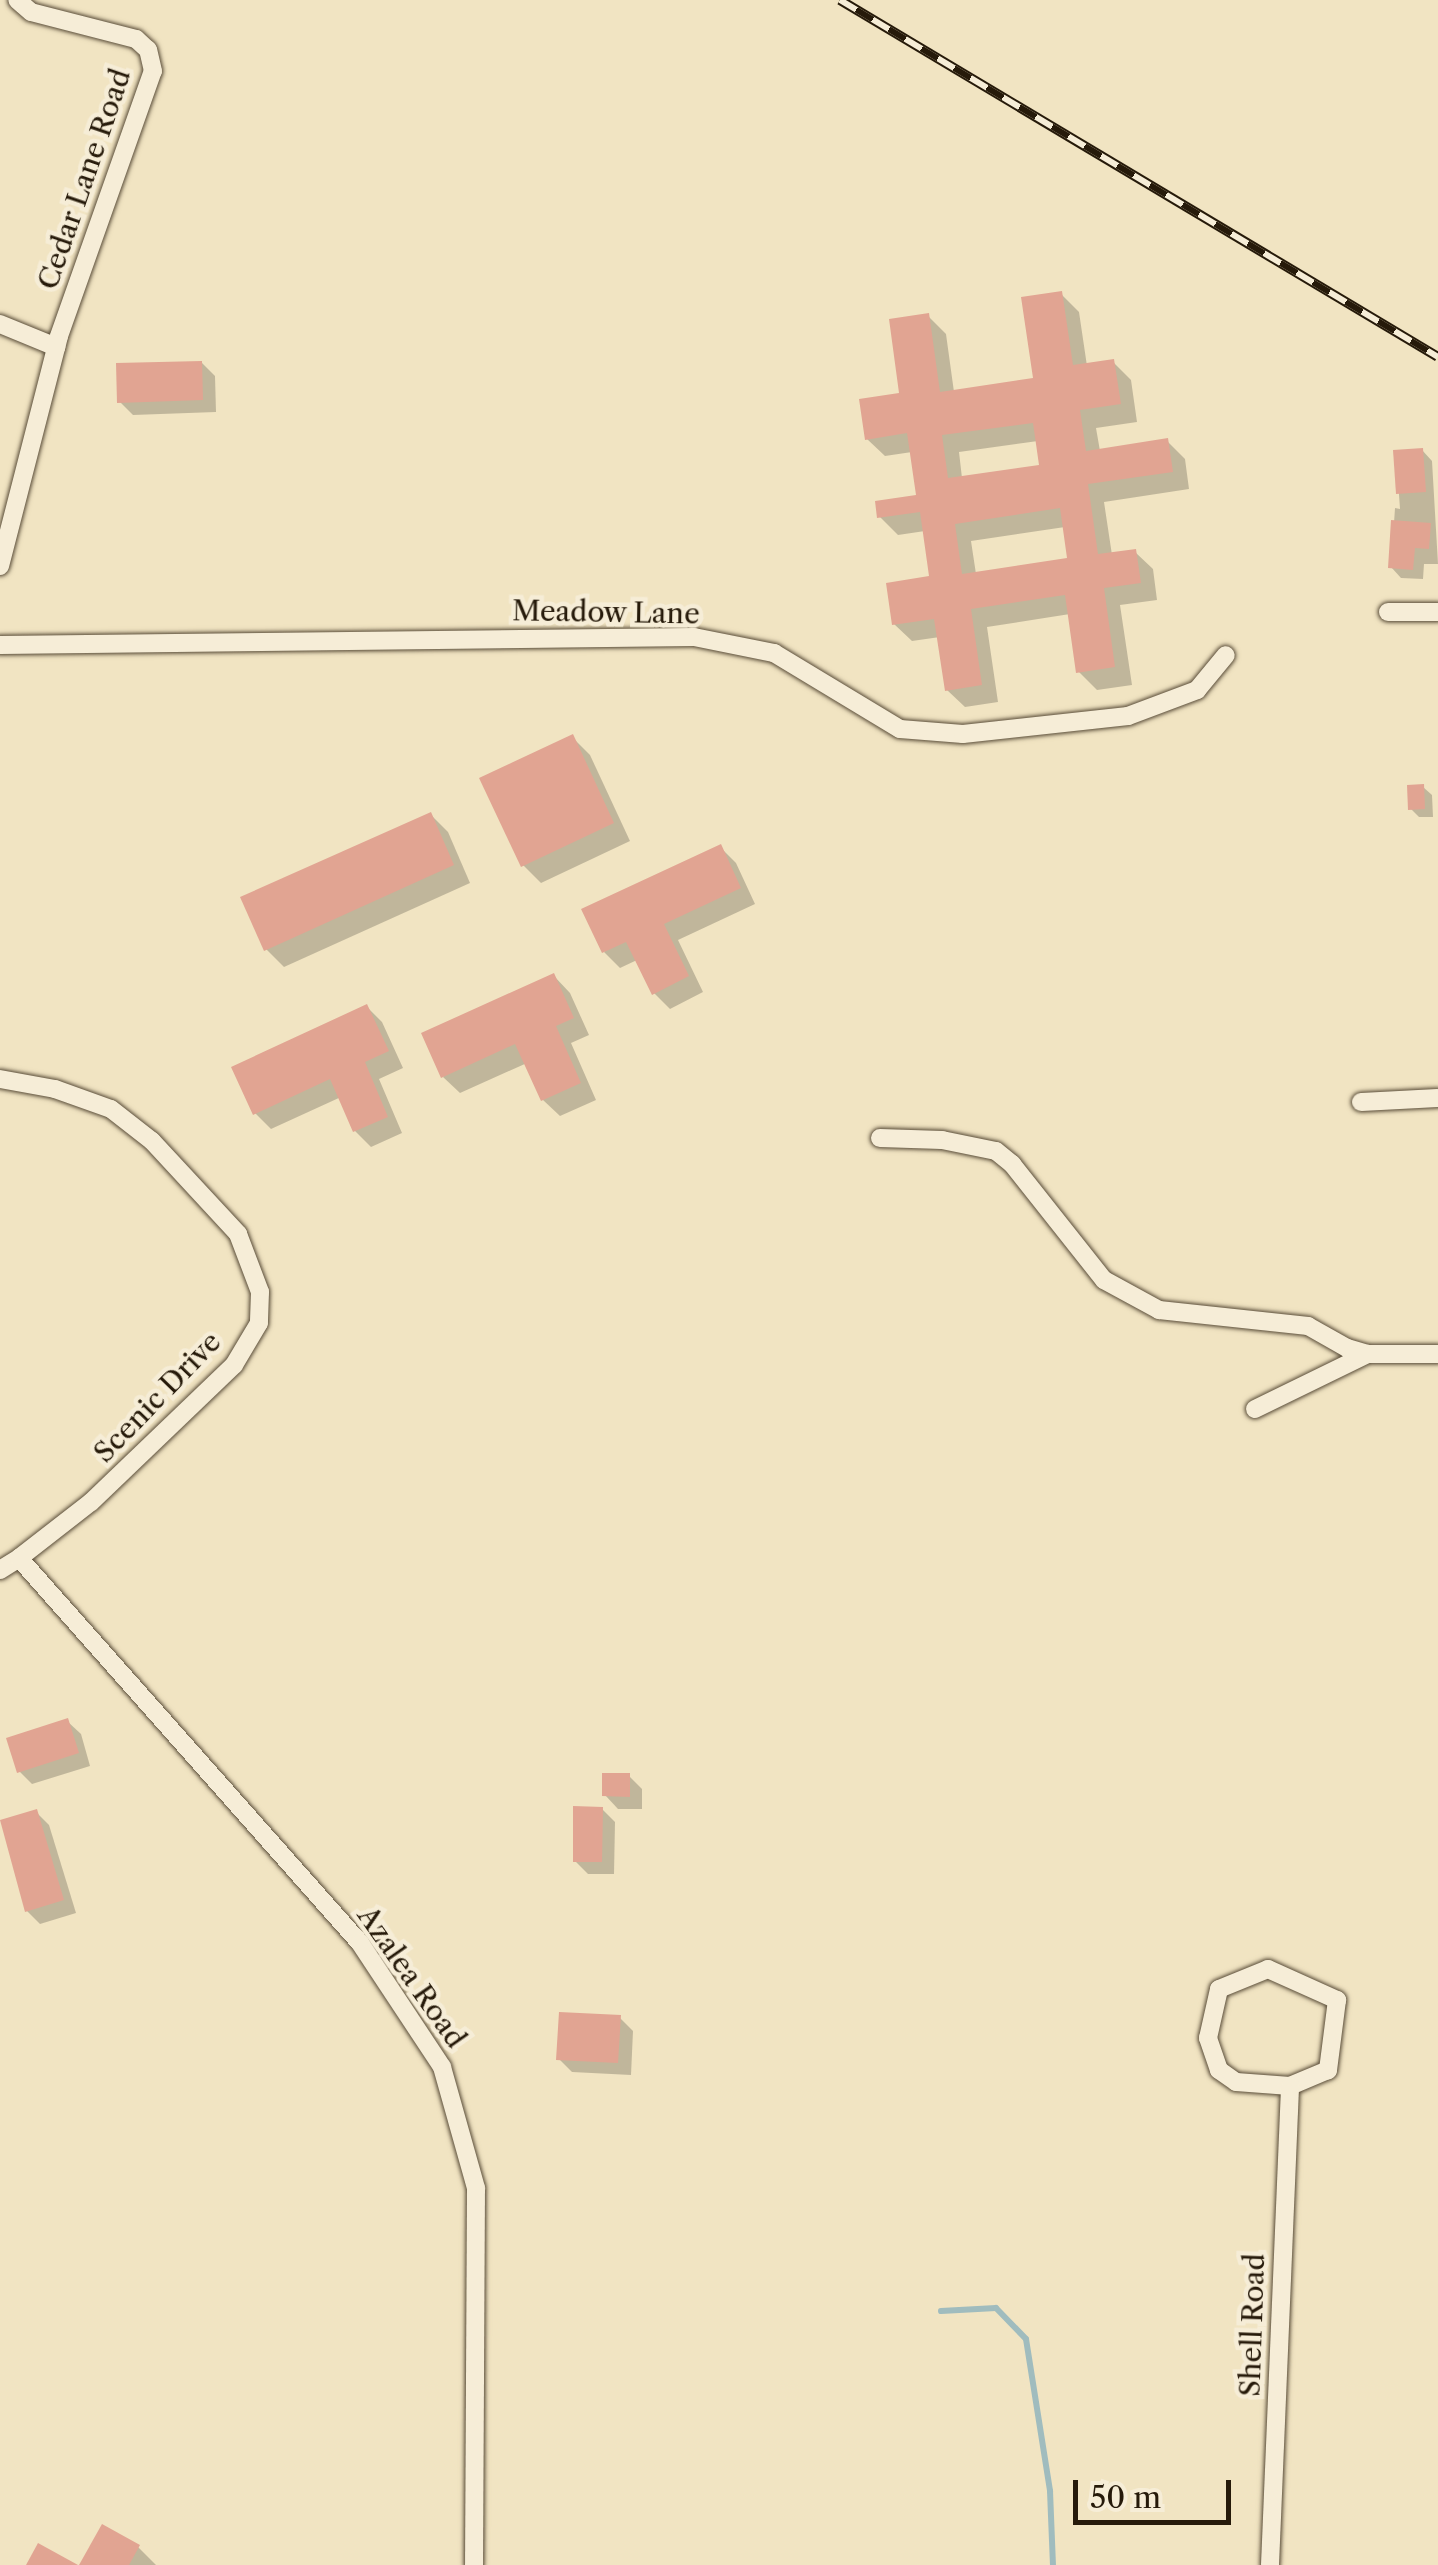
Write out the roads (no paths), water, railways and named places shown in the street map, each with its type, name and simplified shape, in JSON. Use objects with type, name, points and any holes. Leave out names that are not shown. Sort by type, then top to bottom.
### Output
[{"type":"street","name":"Cedar Lane Road","points":[[0,566],[56,347],[153,72],[148,50],[136,39],[31,12],[18,0]]},
{"type":"street","points":[[0,324],[56,347]]},
{"type":"street","points":[[1388,612],[1438,612]]},
{"type":"street","name":"Meadow Lane","points":[[0,644],[694,637],[774,653],[900,729],[963,734],[1128,716],[1198,690],[1226,655]]},
{"type":"street","name":"Scenic Drive","points":[[0,1079],[55,1089],[111,1109],[152,1141],[238,1234],[260,1292],[259,1322],[234,1364],[104,1491],[20,1558]]},
{"type":"street","points":[[1361,1102],[1438,1098]]},
{"type":"street","points":[[880,1138],[942,1140],[996,1151],[1104,1280],[1159,1310],[1308,1326],[1368,1354],[1438,1354]]},
{"type":"street","points":[[1255,1408],[1368,1354]]},
{"type":"street","points":[[0,1570],[20,1558]]},
{"type":"street","name":"Azalea Road","points":[[20,1558],[360,1943],[442,2067],[464,2132],[476,2188],[474,2565]]},
{"type":"street","points":[[1268,1969],[1337,2000],[1328,2070],[1290,2086],[1236,2082],[1219,2070],[1208,2038],[1219,1990],[1268,1969]]},
{"type":"street","name":"Shell Road","points":[[1270,2565],[1290,2086]]},
{"type":"waterway","points":[[941,2311],[996,2308],[1026,2339],[1050,2491],[1053,2565]]},
{"type":"railway","points":[[840,0],[1438,357]]}]
